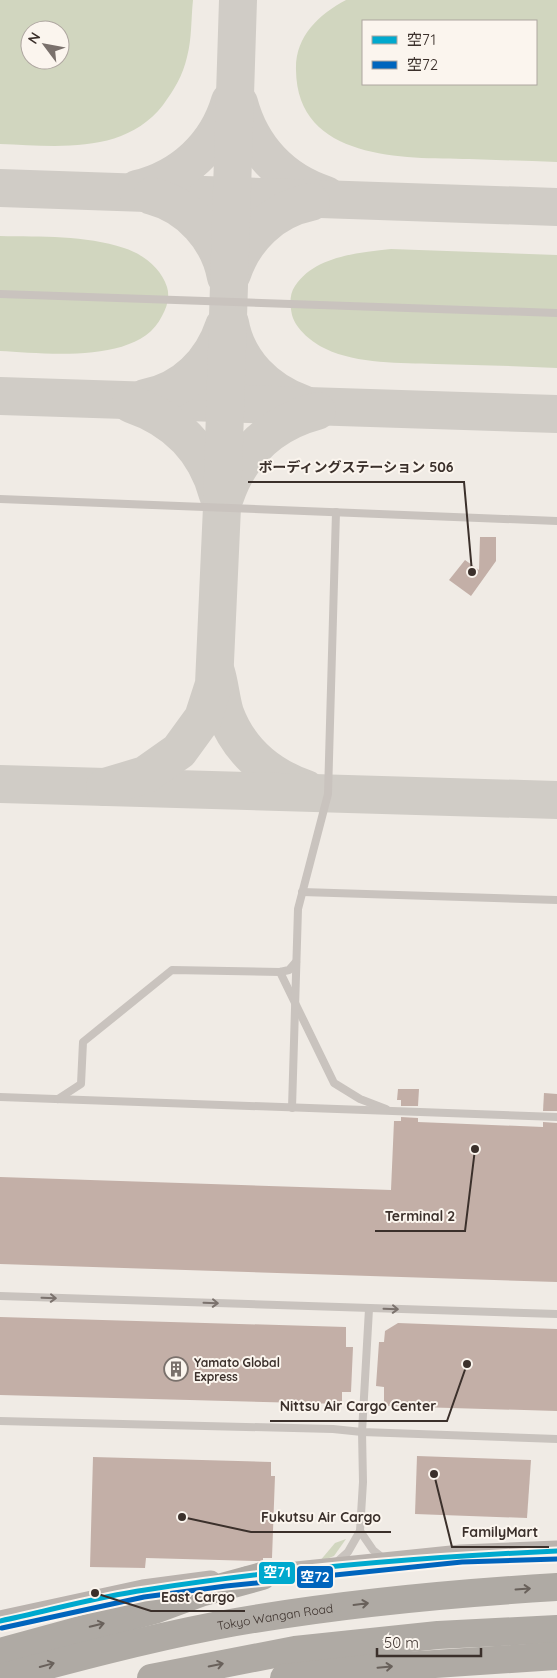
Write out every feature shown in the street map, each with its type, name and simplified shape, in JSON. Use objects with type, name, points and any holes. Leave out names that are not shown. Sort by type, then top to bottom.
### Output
[{"type":"highway","points":[[0,1652],[154,1610],[262,1576]]},
{"type":"highway","name":"Tokyo Wangan Road","points":[[0,1678],[109,1649],[275,1616],[455,1593],[557,1587]]},
{"type":"highway","points":[[151,1678],[295,1650],[438,1635],[557,1629]]},
{"type":"highway","points":[[284,1678],[383,1667],[557,1656]]},
{"type":"street","points":[[0,1621],[143,1590],[460,1555],[557,1551]]},
{"type":"lane","points":[[0,294],[557,313]]},
{"type":"lane","points":[[0,499],[557,521]]},
{"type":"lane","points":[[292,1108],[298,908],[328,794],[336,512]]},
{"type":"lane","points":[[302,892],[557,900]]},
{"type":"lane","points":[[58,1099],[81,1084],[83,1042],[172,970],[280,972],[289,970],[296,962]]},
{"type":"lane","points":[[280,972],[334,1083],[360,1099],[392,1111]]},
{"type":"lane","points":[[0,1097],[557,1117]]},
{"type":"lane","points":[[0,1296],[557,1314]]},
{"type":"lane","points":[[324,1570],[343,1558],[360,1531],[364,1482],[362,1432],[369,1309]]},
{"type":"lane","points":[[0,1422],[334,1429],[362,1432],[557,1439]]},
{"type":"lane","points":[[360,1531],[378,1555],[395,1563]]},
{"type":"green space","points":[[0,0],[193,0],[190,43],[183,70],[178,82],[163,105],[147,121],[129,132],[109,140],[88,144],[44,146],[0,144]]},
{"type":"green space","points":[[346,0],[557,0],[557,162],[415,157],[386,154],[358,148],[334,138],[314,122],[301,100],[296,70],[299,47],[304,37],[310,28],[326,13]]},
{"type":"green space","points":[[0,236],[94,241],[124,248],[138,254],[156,268],[164,280],[167,287],[168,302],[164,313],[150,332],[133,342],[112,349],[89,353],[65,354],[0,351]]},
{"type":"green space","points":[[391,249],[557,255],[557,368],[394,363],[351,358],[326,349],[301,331],[294,321],[290,300],[293,289],[303,276],[325,262],[338,258],[364,252]]},
{"type":"green space","points":[[346,1539],[334,1556],[319,1562],[335,1543]]},
{"type":"building","points":[[480,537],[496,537],[496,561],[471,596],[449,580],[465,560],[479,570]]},
{"type":"building","points":[[398,1089],[419,1089],[418,1106],[401,1106],[401,1100],[397,1100]]},
{"type":"building","points":[[544,1093],[557,1094],[557,1111],[543,1111]]},
{"type":"building","points":[[401,1117],[418,1118],[418,1122],[543,1127],[543,1122],[557,1123],[557,1282],[0,1264],[0,1177],[391,1190],[394,1121],[401,1121]]},
{"type":"building","name":"Yamato Global Express","points":[[0,1317],[346,1327],[346,1347],[353,1347],[351,1392],[342,1392],[342,1404],[0,1395]]},
{"type":"building","points":[[398,1323],[557,1329],[557,1411],[384,1406],[384,1387],[376,1386],[379,1342],[384,1342],[385,1331]]},
{"type":"building","points":[[417,1456],[531,1460],[527,1518],[415,1514]]},
{"type":"building","points":[[93,1457],[271,1462],[271,1476],[275,1476],[272,1558],[263,1558],[263,1561],[257,1561],[146,1558],[145,1568],[90,1567]]},
{"type":"taxiway","points":[[105,787],[145,775],[179,751],[203,718],[214,684],[222,507],[238,0]]},
{"type":"taxiway","points":[[137,189],[169,177],[195,158],[207,146],[216,132],[230,101]]},
{"type":"taxiway","points":[[239,103],[251,134],[270,161],[296,181],[326,195]]},
{"type":"taxiway","points":[[0,188],[557,207]]},
{"type":"taxiway","points":[[152,196],[179,208],[201,226],[217,250],[226,277]]},
{"type":"taxiway","points":[[232,274],[244,249],[261,228],[284,212],[311,202]]},
{"type":"taxiway","points":[[230,323],[239,350],[255,373],[277,391],[303,404]]},
{"type":"taxiway","points":[[145,398],[172,389],[195,373],[212,351],[224,326]]},
{"type":"taxiway","points":[[0,396],[557,414]]},
{"type":"taxiway","points":[[131,404],[161,418],[187,438],[206,464],[218,495]]},
{"type":"taxiway","points":[[225,497],[239,467],[260,442],[286,423],[317,411]]},
{"type":"taxiway","points":[[216,672],[225,713],[238,739],[268,769],[292,784],[306,789]]},
{"type":"taxiway","points":[[0,784],[557,800]]},
{"type":"transit line","name":"空71","points":[[0,1621],[127,1593],[247,1576],[402,1560],[557,1551]]},
{"type":"transit line","name":"空72","points":[[2,1628],[144,1597],[226,1586],[462,1562],[557,1559]]},
{"type":"place","name":"ボーディングステーション 506","points":[[472,572]]},
{"type":"place","name":"Terminal 2","points":[[475,1149]]},
{"type":"place","name":"Nittsu Air Cargo Center","points":[[467,1364]]},
{"type":"place","name":"Yamato Global Express","points":[[176,1369]]},
{"type":"place","name":"FamilyMart","points":[[434,1474]]},
{"type":"place","name":"Fukutsu Air Cargo","points":[[182,1517]]},
{"type":"place","name":"East Cargo","points":[[95,1593]]}]
